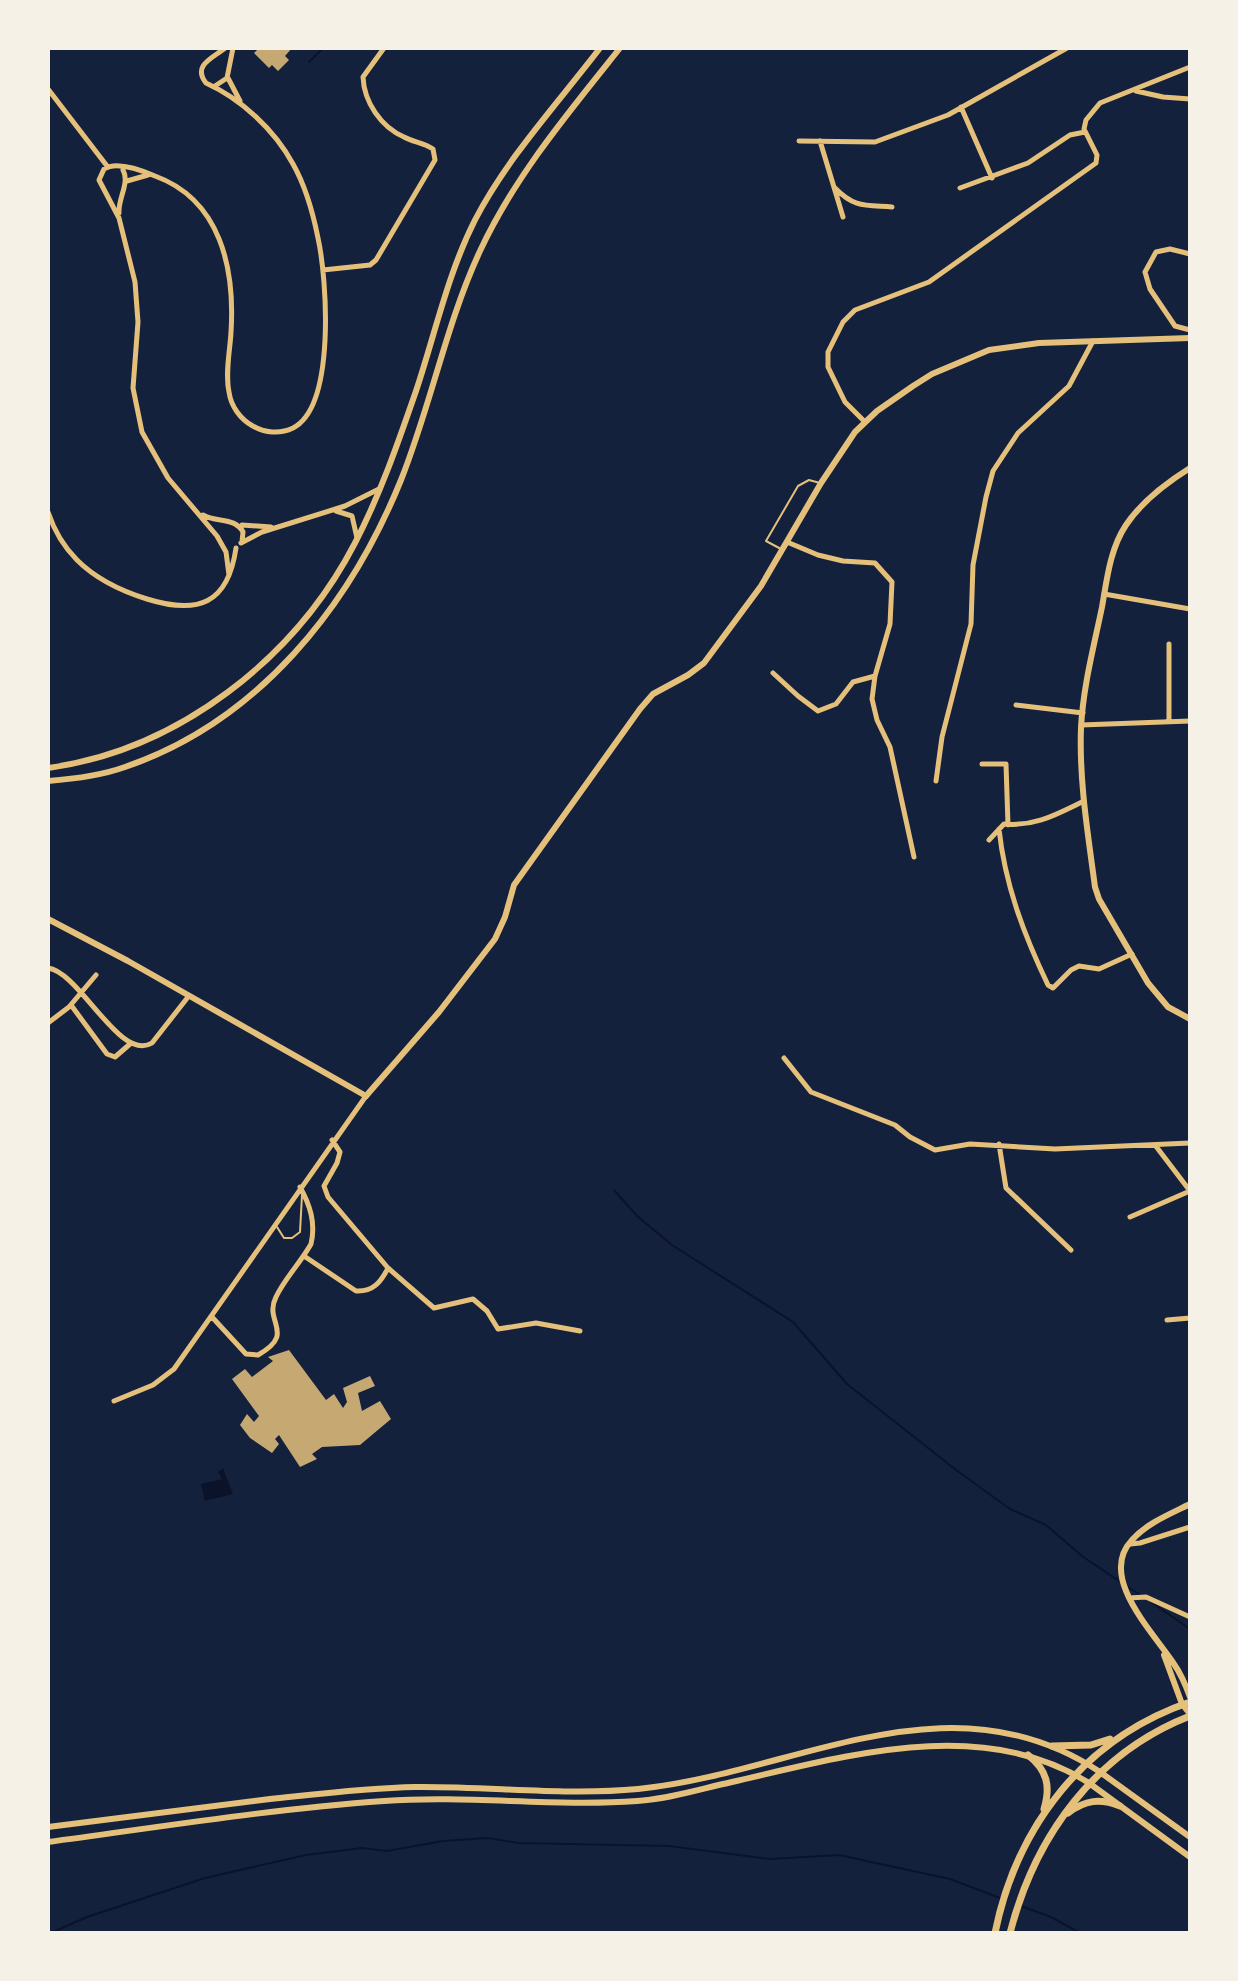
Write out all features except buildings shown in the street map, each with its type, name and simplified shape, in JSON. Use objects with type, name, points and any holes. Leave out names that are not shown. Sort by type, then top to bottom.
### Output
[{"type":"main road","points":[[48,768],[91,760],[141,742],[181,722],[257,669],[313,608],[342,566],[379,489],[416,391],[462,249],[476,219],[528,142],[600,48]]},
{"type":"main road","points":[[48,781],[96,775],[124,767],[177,744],[220,718],[259,688],[318,627],[350,580],[395,493],[462,298],[495,221],[535,155],[620,48]]},
{"type":"main road","points":[[48,919],[366,1096],[439,1012],[495,939],[514,885],[621,733],[653,694],[704,663],[761,586],[821,483],[865,422],[932,374],[989,350],[1039,343],[1190,338]]},
{"type":"main road","points":[[1190,468],[1157,491],[1126,525],[1117,540],[1104,594],[1081,725],[1081,781],[1095,887],[1108,918],[1148,983],[1168,1007],[1190,1019]]},
{"type":"main road","points":[[1011,1929],[1037,1858],[1060,1819],[1089,1783],[1134,1744],[1190,1715],[1187,1701],[1162,1647],[1129,1598],[1121,1572],[1128,1544],[1143,1530],[1190,1504]]},
{"type":"main road","points":[[1052,1746],[1091,1745],[1119,1735],[1187,1701]]},
{"type":"main road","points":[[48,1827],[371,1789],[640,1789],[867,1736],[916,1728],[987,1729],[1052,1746],[1087,1763],[1190,1837]]},
{"type":"main road","points":[[995,1933],[1018,1856],[1041,1818],[1087,1763],[1119,1735]]},
{"type":"main road","points":[[48,1842],[383,1801],[641,1801],[828,1761],[931,1746],[987,1747],[1028,1755],[1076,1775],[1190,1857]]},
{"type":"main road","points":[[1028,1755],[1047,1779],[1047,1795],[1041,1818]]},
{"type":"main road","points":[[1060,1819],[1091,1801],[1111,1802],[1120,1806]]},
{"type":"street","points":[[225,48],[205,62],[201,73],[204,81],[243,105],[279,142],[296,169],[315,222],[323,270],[323,353],[319,391],[313,408],[304,420],[280,432],[254,427],[234,408],[229,393],[231,284],[224,247],[217,230],[195,199],[153,175],[115,165],[107,166],[99,180],[119,218],[133,274],[138,306],[133,383],[137,417],[157,462],[217,536],[229,562],[229,575]]},
{"type":"street","points":[[214,86],[222,83],[227,76],[233,48]]},
{"type":"street","points":[[323,270],[370,265],[376,260],[435,160],[433,149],[388,129],[369,101],[363,77],[384,48]]},
{"type":"street","points":[[799,141],[875,142],[948,115],[1067,48]]},
{"type":"street","points":[[213,58],[222,60],[228,68]]},
{"type":"street","points":[[865,422],[845,402],[828,367],[828,352],[843,322],[855,310],[929,282],[1096,163],[1097,155],[1085,132],[1086,120],[1100,103],[1190,67]]},
{"type":"street","points":[[227,76],[243,105]]},
{"type":"street","points":[[48,89],[107,166]]},
{"type":"street","points":[[1134,90],[1190,99]]},
{"type":"street","points":[[961,107],[992,178]]},
{"type":"street","points":[[960,188],[1028,163],[1070,135],[1085,132]]},
{"type":"street","points":[[820,141],[843,217]]},
{"type":"street","points":[[119,218],[120,197],[125,184],[122,169]]},
{"type":"street","points":[[106,190],[114,192],[125,184],[153,175]]},
{"type":"street","points":[[834,187],[849,202],[892,207]]},
{"type":"street","points":[[1190,254],[1170,249],[1156,252],[1145,272],[1150,289],[1175,326],[1190,330]]},
{"type":"street","points":[[936,781],[942,737],[971,624],[973,565],[993,471],[1018,433],[1069,386],[1093,341]]},
{"type":"street","points":[[223,547],[238,545],[280,526],[331,511],[379,489]]},
{"type":"street","points":[[195,510],[224,523],[232,521],[262,528],[280,526]]},
{"type":"street","points":[[331,511],[342,511],[352,516],[357,538]]},
{"type":"street","points":[[48,512],[61,540],[79,563],[101,580],[143,598],[174,606],[195,606],[212,598],[224,585],[244,536],[239,525]]},
{"type":"street","points":[[217,536],[224,523]]},
{"type":"street","points":[[787,542],[843,561],[875,563],[892,582],[890,624],[875,676],[872,699],[877,720],[890,747],[914,857]]},
{"type":"street","points":[[1104,594],[1190,609]]},
{"type":"street","points":[[1169,644],[1169,721]]},
{"type":"street","points":[[773,673],[818,711],[836,704],[853,682],[875,676]]},
{"type":"street","points":[[1016,705],[1083,713]]},
{"type":"street","points":[[1081,725],[1190,721]]},
{"type":"street","points":[[982,764],[1006,764],[1008,825]]},
{"type":"street","points":[[989,840],[1004,824],[1024,826],[1047,820],[1084,801]]},
{"type":"street","points":[[999,829],[1009,890],[1027,941],[1048,985],[1053,988],[1079,966],[1099,969],[1132,954]]},
{"type":"street","points":[[48,968],[61,974],[130,1044],[143,1047],[152,1043],[188,997]]},
{"type":"street","points":[[48,1023],[71,1005],[96,975]]},
{"type":"street","points":[[71,1005],[107,1054],[115,1057],[130,1044]]},
{"type":"street","points":[[784,1058],[811,1092],[895,1125],[927,1148],[935,1150],[970,1144],[1055,1149],[1190,1143]]},
{"type":"street","points":[[114,1401],[165,1377],[212,1317],[332,1140],[366,1096]]},
{"type":"street","points":[[332,1140],[340,1152],[324,1186],[328,1197],[388,1268],[434,1308],[473,1299],[487,1311],[498,1329],[536,1323],[580,1331]]},
{"type":"street","points":[[999,1144],[1006,1188],[1071,1250]]},
{"type":"street","points":[[1130,1217],[1190,1191],[1155,1145]]},
{"type":"street","points":[[212,1317],[246,1354],[258,1355],[276,1342],[279,1333],[272,1305],[311,1244],[313,1222],[301,1189]]},
{"type":"street","points":[[304,1256],[356,1291],[366,1292],[375,1286],[388,1268]]},
{"type":"street","points":[[1167,1320],[1190,1318]]},
{"type":"street","points":[[1128,1544],[1190,1527]]},
{"type":"street","points":[[1129,1598],[1146,1597],[1190,1617]]},
{"type":"lane","points":[[782,550],[766,541],[800,483],[809,480],[821,483]]},
{"type":"lane","points":[[276,1222],[284,1238],[298,1236],[303,1225],[301,1189]]},
{"type":"water","points":[[223,1468],[233,1494],[205,1501],[201,1484],[222,1479],[218,1472]]},
{"type":"waterway","points":[[309,62],[323,48]]},
{"type":"waterway","points":[[614,1190],[637,1216],[672,1245],[793,1322],[847,1384],[956,1470],[1010,1509],[1046,1525],[1082,1556],[1119,1581]]},
{"type":"waterway","points":[[1128,1587],[1139,1594]]},
{"type":"waterway","points":[[1151,1602],[1190,1629]]},
{"type":"waterway","points":[[51,1933],[87,1917],[205,1878],[306,1855],[362,1848],[387,1851],[443,1841],[487,1838],[519,1843],[669,1846],[770,1859],[839,1855],[950,1879],[1000,1898]]},
{"type":"waterway","points":[[1021,1906],[1051,1917],[1080,1933]]}]
